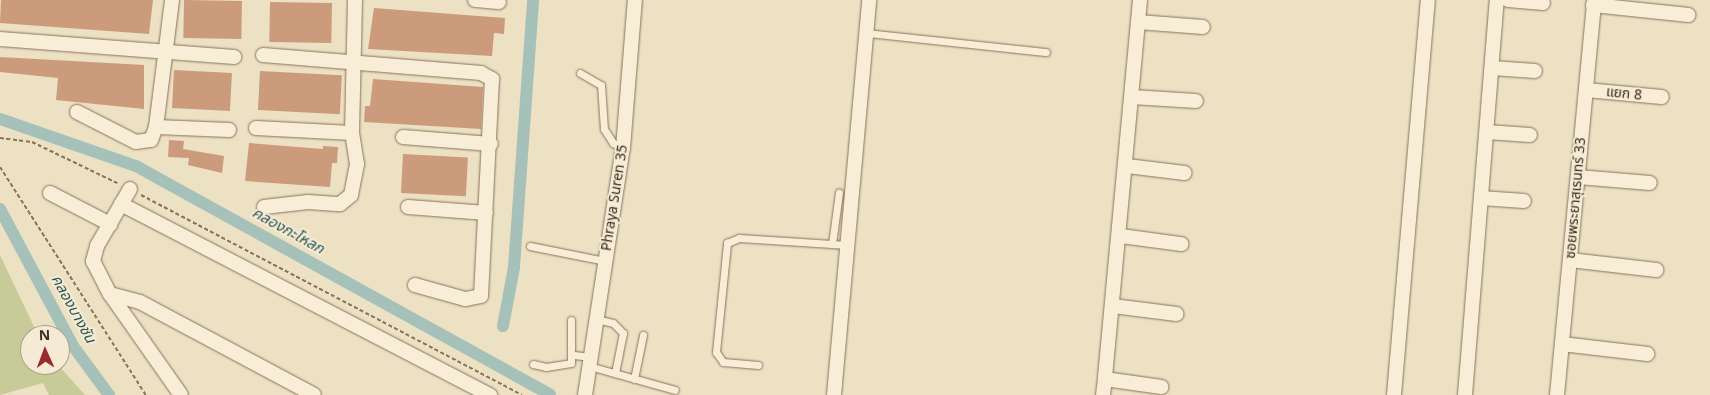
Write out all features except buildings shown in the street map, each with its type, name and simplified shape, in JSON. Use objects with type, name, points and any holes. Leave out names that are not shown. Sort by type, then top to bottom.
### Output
[{"type":"street","points":[[76,112],[142,144],[151,140],[156,127],[164,51],[172,0]]},
{"type":"street","points":[[264,207],[308,202],[340,204],[348,200],[357,174],[352,133],[352,63],[355,0]]},
{"type":"street","points":[[475,0],[499,2]]},
{"type":"street","name":"Phraya Suren 35","points":[[586,389],[622,148],[635,0]]},
{"type":"street","points":[[834,395],[869,0]]},
{"type":"street","points":[[1103,395],[1121,236],[1140,0]]},
{"type":"street","points":[[1394,395],[1428,0]]},
{"type":"street","points":[[1465,395],[1497,0]]},
{"type":"street","points":[[1508,0],[1543,3]]},
{"type":"street","points":[[1594,3],[1688,15]]},
{"type":"street","name":"ซอยพระยาสุเรนทร์ 33","points":[[1557,395],[1594,3]]},
{"type":"street","points":[[1138,22],[1203,27]]},
{"type":"street","points":[[0,39],[234,57]]},
{"type":"street","points":[[263,55],[485,74],[495,88],[479,298],[465,299],[415,285]]},
{"type":"street","points":[[1492,68],[1535,71]]},
{"type":"street","name":"แยก 8","points":[[1586,90],[1662,97]]},
{"type":"street","points":[[1132,97],[1196,101]]},
{"type":"street","points":[[156,127],[229,130]]},
{"type":"street","points":[[256,128],[352,133]]},
{"type":"street","points":[[1486,132],[1530,135]]},
{"type":"street","points":[[403,137],[491,144]]},
{"type":"street","points":[[1127,166],[1185,173]]},
{"type":"street","points":[[1578,177],[1650,183]]},
{"type":"street","points":[[130,189],[110,224],[93,261],[110,294],[182,395]]},
{"type":"street","points":[[50,193],[110,224]]},
{"type":"street","points":[[1481,198],[1524,202]]},
{"type":"street","points":[[121,204],[490,395]]},
{"type":"street","points":[[408,207],[486,213]]},
{"type":"street","points":[[1121,236],[1181,244]]},
{"type":"street","points":[[1570,260],[1656,270]]},
{"type":"street","points":[[110,294],[140,302],[314,395]]},
{"type":"street","points":[[1113,306],[1176,314]]},
{"type":"street","points":[[1562,344],[1647,354]]},
{"type":"street","points":[[1105,379],[1161,387]]},
{"type":"lane","points":[[867,33],[1046,52]]},
{"type":"lane","points":[[580,73],[601,85],[604,130],[613,143],[622,148]]},
{"type":"lane","points":[[832,244],[839,192]]},
{"type":"lane","points":[[758,365],[723,362],[716,352],[727,243],[739,238],[848,245]]},
{"type":"lane","points":[[530,246],[605,261]]},
{"type":"lane","points":[[533,364],[562,367],[570,363],[574,355],[571,320]]},
{"type":"lane","points":[[596,320],[613,323],[623,333],[615,373]]},
{"type":"lane","points":[[634,379],[643,335]]},
{"type":"lane","points":[[574,355],[615,373],[675,390]]},
{"type":"path","points":[[0,138],[32,142],[130,189],[522,395]]},
{"type":"path","points":[[0,167],[146,395]]},
{"type":"green space","points":[[0,255],[33,325],[20,325],[20,375],[67,375],[85,395],[49,395],[43,383],[0,395]]},
{"type":"waterway","points":[[503,326],[514,267],[533,0]]},
{"type":"waterway","name":"คลองกะโหลก","points":[[0,119],[136,166],[550,395]]},
{"type":"waterway","name":"คลองบางชัน","points":[[0,209],[73,346],[109,395]]}]
